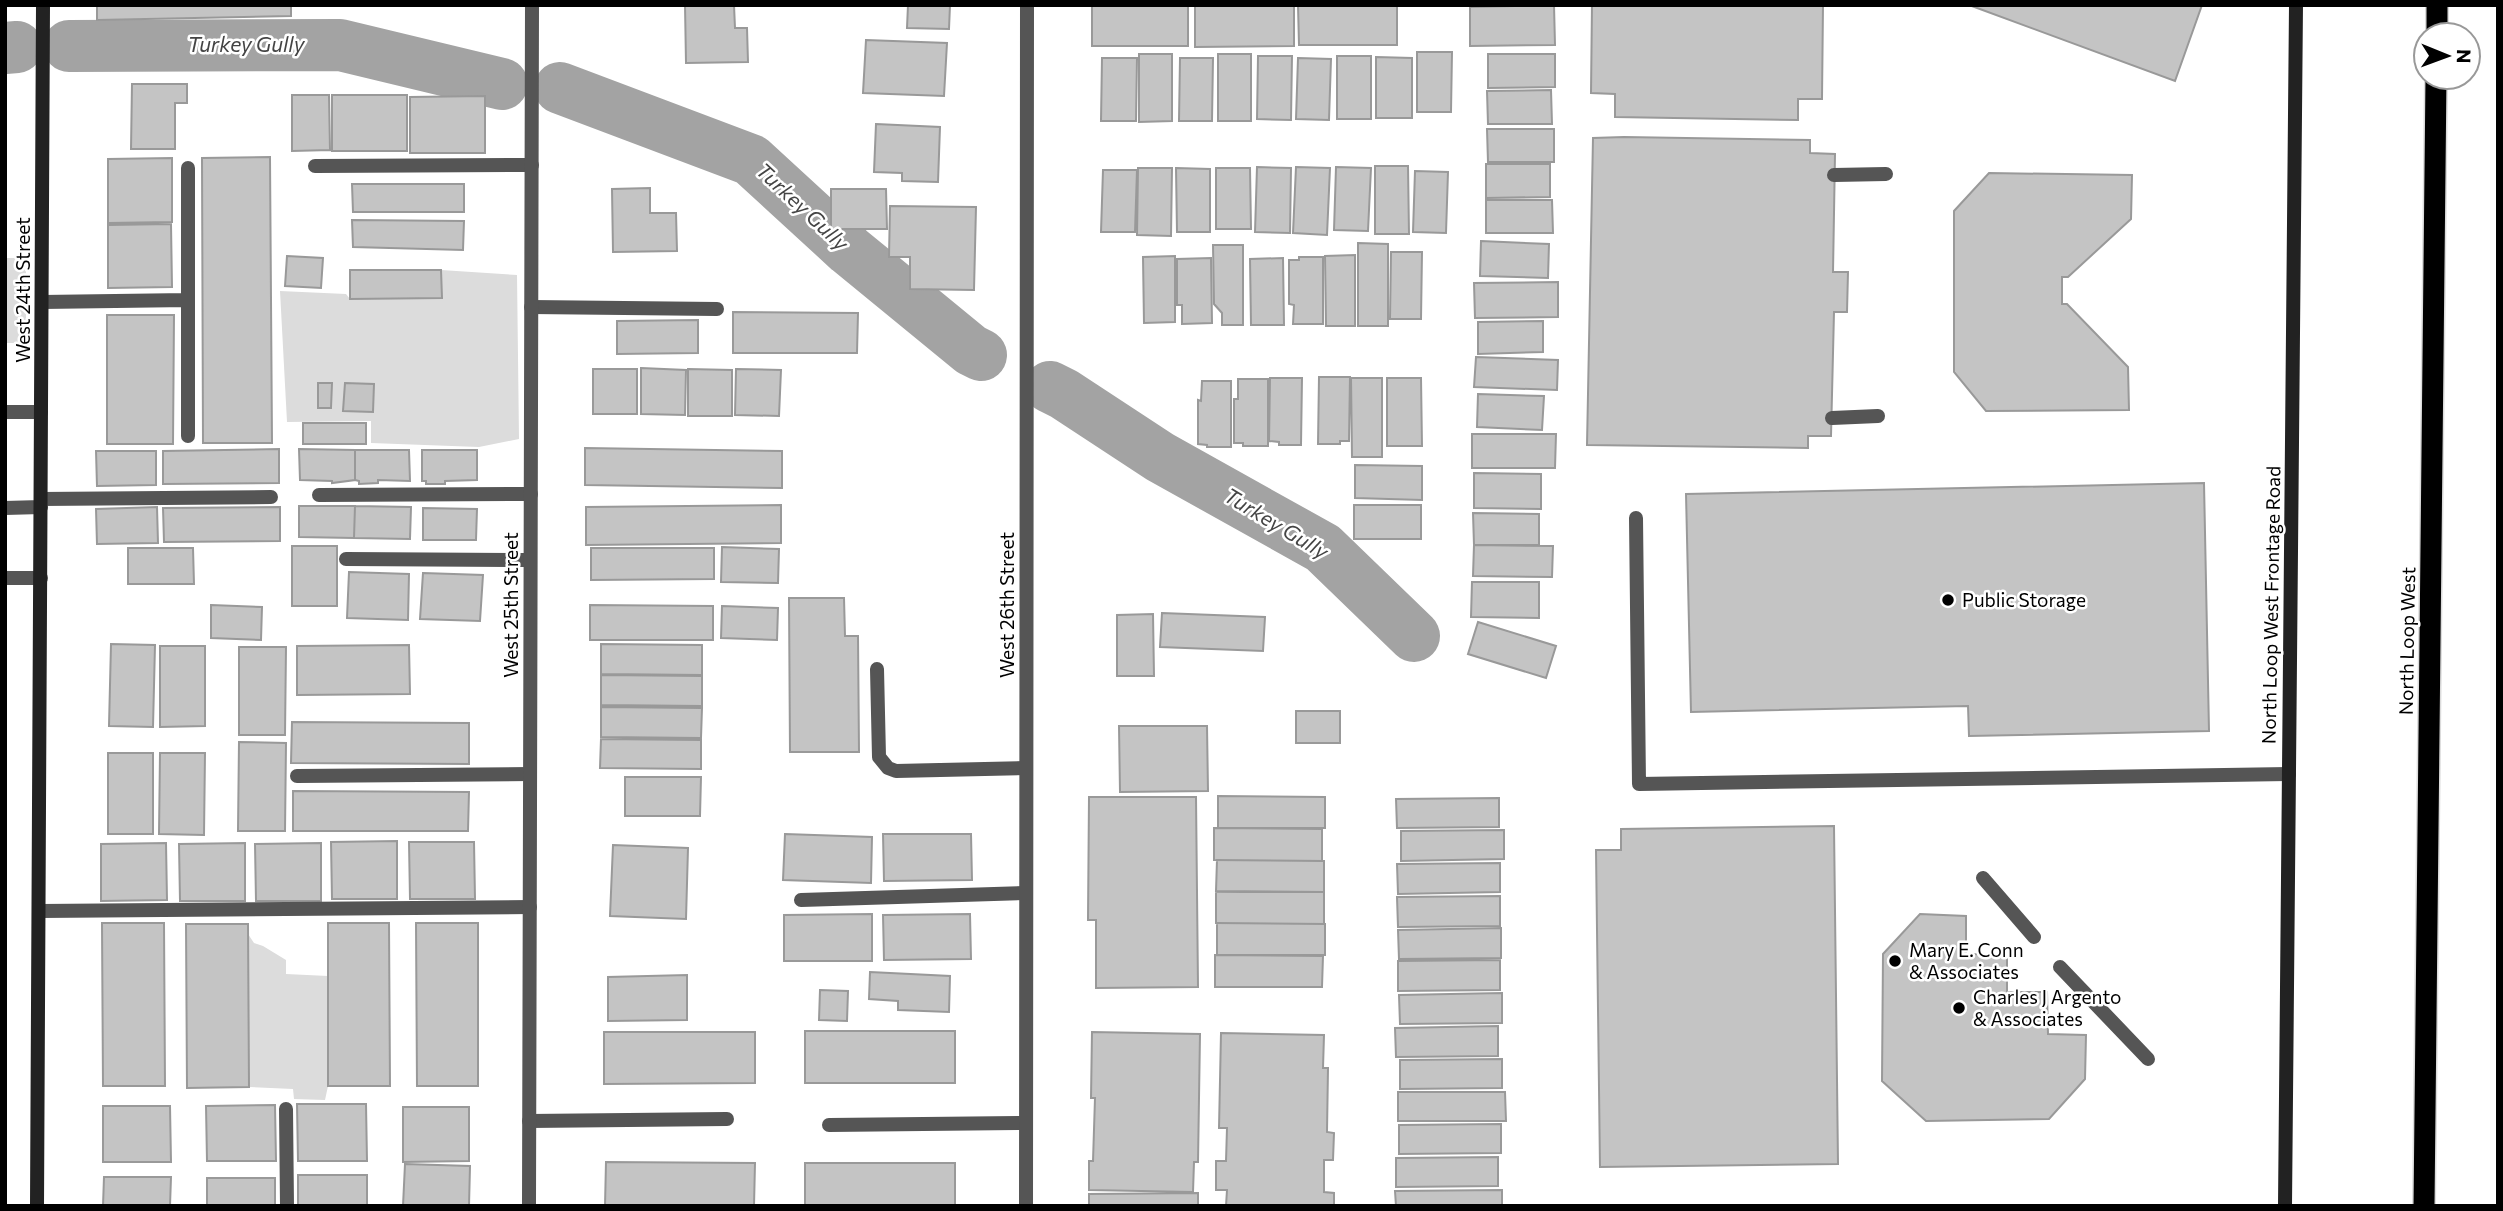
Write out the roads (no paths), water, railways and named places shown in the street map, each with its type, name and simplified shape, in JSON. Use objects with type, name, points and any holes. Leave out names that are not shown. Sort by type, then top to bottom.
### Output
[{"type":"highway","name":"North Loop West","points":[[2424,1206],[2437,91]]},
{"type":"highway","points":[[2417,1206],[2425,1142]]},
{"type":"street","name":"West 24th Street","points":[[37,1206],[43,5]]},
{"type":"street","name":"West 25th Street","points":[[529,1206],[532,5]]},
{"type":"street","name":"West 26th Street","points":[[1026,1206],[1027,5]]},
{"type":"street","name":"North Loop West Frontage Road","points":[[2285,1206],[2296,5]]},
{"type":"street","points":[[315,166],[531,165]]},
{"type":"street","points":[[188,168],[188,436]]},
{"type":"street","points":[[1835,175],[1886,174]]},
{"type":"street","points":[[42,302],[188,300]]},
{"type":"street","points":[[531,307],[717,309]]},
{"type":"street","points":[[5,412],[41,412]]},
{"type":"street","points":[[1832,418],[1878,416]]},
{"type":"street","points":[[319,495],[531,494]]},
{"type":"street","points":[[5,508],[41,503],[271,497]]},
{"type":"street","points":[[1636,518],[1639,784],[2289,774]]},
{"type":"street","points":[[346,559],[530,560]]},
{"type":"street","points":[[5,578],[41,578]]},
{"type":"street","points":[[877,669],[879,757],[887,768],[896,771],[1026,768]]},
{"type":"street","points":[[297,776],[530,774]]},
{"type":"street","points":[[1983,878],[2034,937]]},
{"type":"street","points":[[801,900],[1026,893]]},
{"type":"street","points":[[40,911],[530,907]]},
{"type":"street","points":[[2060,967],[2148,1059]]},
{"type":"street","points":[[286,1109],[287,1206]]},
{"type":"street","points":[[529,1121],[727,1119]]},
{"type":"street","points":[[829,1125],[1026,1124]]},
{"type":"waterway","name":"Turkey Gully","points":[[69,46],[340,45],[502,84]]},
{"type":"waterway","name":"Turkey Gully","points":[[5,48],[17,47]]},
{"type":"waterway","name":"Turkey Gully","points":[[560,88],[751,160],[849,250],[971,350],[981,355]]},
{"type":"waterway","name":"Turkey Gully","points":[[1050,387],[1160,457],[1323,548],[1414,636]]},
{"type":"place","name":"Public Storage","points":[[1948,600]]},
{"type":"place","name":"Mary E. Conn & Associates","points":[[1895,961]]},
{"type":"place","name":"Charles J Argento & Associates","points":[[1959,1008]]}]
